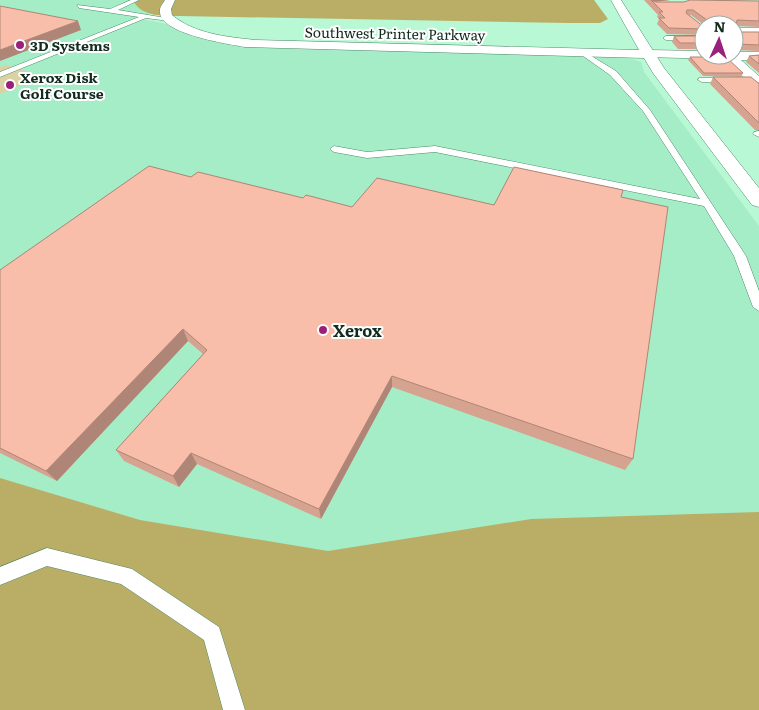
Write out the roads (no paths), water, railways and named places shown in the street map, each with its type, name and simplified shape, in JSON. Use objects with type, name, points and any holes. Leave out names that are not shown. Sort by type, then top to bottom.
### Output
[{"type":"street","points":[[169,19],[165,12],[170,0]]},
{"type":"street","points":[[616,0],[647,54],[671,88],[759,201]]},
{"type":"street","name":"Southwest Printer Parkway","points":[[169,19],[182,27],[206,35],[256,44],[694,55]]},
{"type":"street","points":[[744,32],[759,32]]},
{"type":"street","name":"Southwest Printer Parkway","points":[[744,56],[759,56]]},
{"type":"street","points":[[738,65],[754,82]]},
{"type":"lane","points":[[111,11],[136,0]]},
{"type":"lane","points":[[78,6],[169,19]]},
{"type":"lane","points":[[0,75],[145,16]]},
{"type":"lane","points":[[666,38],[694,38]]},
{"type":"lane","points":[[582,52],[613,73],[647,111],[740,256],[759,307]]},
{"type":"lane","points":[[702,80],[738,80]]},
{"type":"lane","points":[[334,148],[367,155],[435,149],[708,204]]},
{"type":"lane","points":[[0,576],[47,557],[124,576],[212,634],[234,710]]},
{"type":"place","name":"3D Systems","points":[[20,45]]},
{"type":"place","name":"Xerox Disk Golf Course","points":[[10,85]]},
{"type":"place","name":"Xerox","points":[[323,330]]}]
